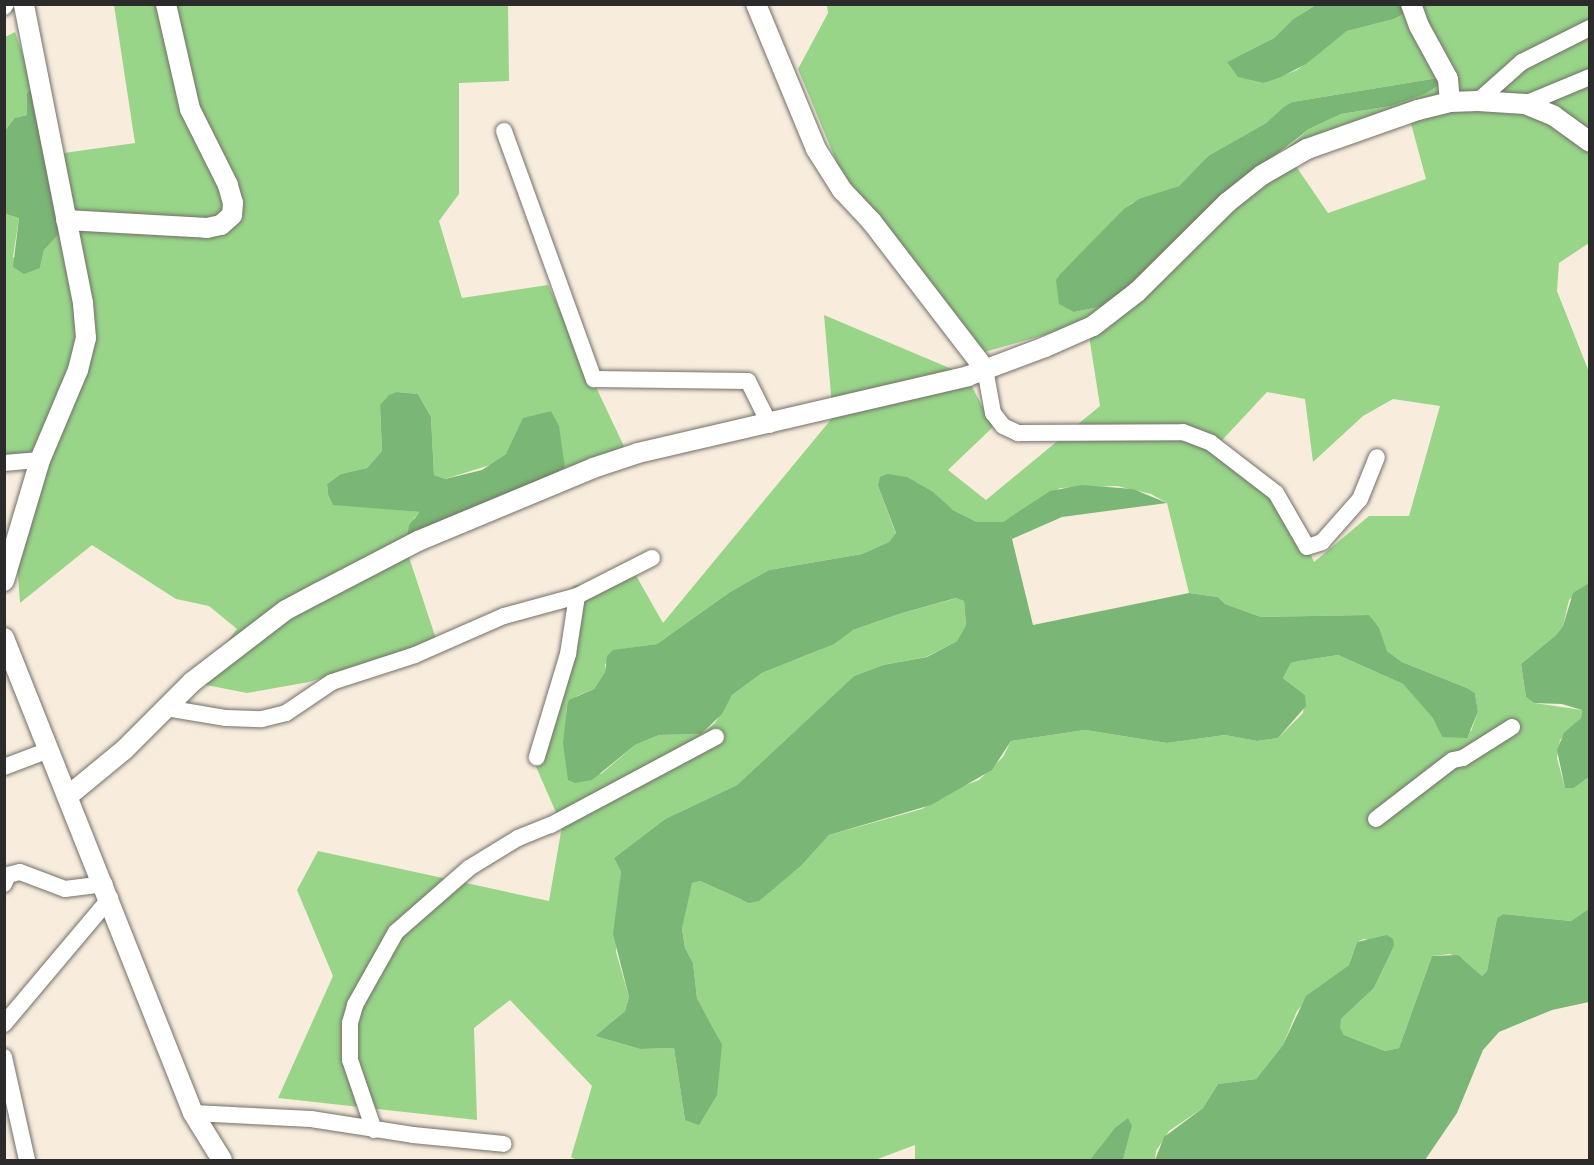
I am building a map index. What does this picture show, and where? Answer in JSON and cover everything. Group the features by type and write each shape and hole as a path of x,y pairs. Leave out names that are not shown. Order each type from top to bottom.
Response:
{"street":[{"path":"4,581 40,460 78,370 86,338 66,220 24,4"},
{"path":"66,220 207,228 221,225 232,215 233,203 228,185 190,109 166,4"},
{"path":"756,4 816,149 842,190 872,222 985,369 993,413 1003,426 1018,432 1171,431 1204,440 1276,494 1307,547 1322,542 1360,499 1377,457"},
{"path":"1411,4 1419,26 1448,79 1450,102"},
{"path":"1478,101 1522,62 1590,28"},
{"path":"1525,104 1590,76"},
{"path":"68,796 192,682 286,610 418,541 615,461 770,425 985,369 1093,326 1137,292 1228,202 1262,175 1307,149 1365,126 1450,102 1478,101 1525,104 1554,116 1590,142"},
{"path":"504,131 594,379 748,381 770,425"},
{"path":"4,463 40,460"},
{"path":"166,708 226,718 262,719 286,713 332,682 415,655 504,616 577,596 652,558"},
{"path":"537,757 568,654 577,596"},
{"path":"5,639 108,891 193,1113 222,1161"},
{"path":"1376,819 1453,760 1463,758 1512,727"},
{"path":"374,1130 350,1060 350,1023 355,1005 396,932 461,874 518,838 551,825 716,737"},
{"path":"4,767 49,750"},
{"path":"4,884 8,875 20,872 64,889 108,891"},
{"path":"4,1024 108,891"},
{"path":"4,1057 27,1161"},
{"path":"193,1113 311,1119 374,1130 504,1144"}],"green space":[{"path":"114,5 508,5 509,81 459,83 459,194 439,221 462,298 548,285 628,455 565,468 551,411 533,416 506,454 490,465 445,479 434,475 431,417 418,394 397,392 380,405 382,451 367,468 341,474 327,484 328,494 343,505 421,512 414,518 406,548 437,642 309,682 247,693 196,683 237,629 209,606 176,599 92,545 20,603 15,535 34,465 5,466 5,214 19,218 13,257 40,268 44,250 59,234 57,154 135,143"},
{"path":"827,5 1316,5 1293,19 1274,38 1227,62 1264,83 1297,70 1347,31 1394,19 1420,5 1589,5 1589,243 1559,263 1557,291 1589,372 1589,583 1569,600 1563,626 1556,635 1521,664 1526,697 1534,703 1582,710 1581,718 1560,740 1557,758 1565,788 1574,788 1589,777 1590,909 1571,921 1503,914 1497,918 1487,971 1482,976 1465,961 1450,954 1432,956 1399,1048 1385,1051 1344,1035 1339,1028 1341,1019 1374,988 1394,946 1364,939 1357,942 1349,965 1314,991 1297,1011 1283,1045 1256,1079 1218,1084 1203,1108 1169,1131 1156,1151 1155,1160 1123,1160 1132,1126 1090,1160 915,1160 915,1145 875,1160 577,1160 571,1157 592,1086 510,1000 474,1028 477,1120 278,1098 333,976 297,890 318,851 549,901 562,826 533,760 556,701 573,586 634,572 663,623 833,417 824,315 966,375 993,427 948,470 986,500 1100,406 1087,323 981,353 842,175 798,69 828,13","holes":["1438,78 1439,85 1425,94 1391,106 1341,114 1309,129 1104,306 1074,312 1061,273 1132,203 1179,186 1208,156 1266,123 1292,102","1406,105 1426,179 1328,213 1291,159 1340,126","1267,392 1305,399 1313,462 1363,416 1393,399 1440,406 1409,516 1369,516 1314,562 1291,509 1212,451","917,483 953,510 977,522 1003,522 1060,488 1117,486 1151,494 1167,503 1189,593 1218,597 1225,604 1261,617 1369,615 1387,651 1402,662 1475,693 1478,712 1471,731 1442,737 1434,718 1403,684 1338,655 1299,661 1291,663 1283,678 1305,695 1303,713 1278,738 1257,741 1225,735 1167,743 1085,730 1011,741 1003,757 979,780 952,790 922,809 829,835 802,865 772,889 742,900 700,881 691,883 682,929 685,948 693,963 697,998 717,1036 685,1120 674,1048 640,1049 595,1036 625,1011 629,997 616,952 621,872 614,858 665,819 737,785 854,676 883,665 926,657 957,641 966,625 964,601 957,598 853,630 819,650 762,673 732,695 715,723 701,734 659,735 635,745 601,774 565,733 567,707 577,696 594,689 605,672 605,664 623,649 657,644 730,592 769,570 862,554 889,542 896,534 878,486"]},
{"path":"1316,5 1420,5 1394,19 1347,31 1306,64 1281,77 1264,83 1238,77 1227,62 1274,38 1293,19"},
{"path":"15,32 34,86 27,98 27,115 19,117 5,131 5,37"},
{"path":"1438,78 1439,85 1425,94 1391,106 1341,114 1309,129 1273,157 1257,181 1104,306 1074,312 1059,304 1056,280 1124,209 1139,199 1179,186 1208,156 1266,123 1292,102"},
{"path":"34,86 59,234 44,250 40,268 24,274 13,267 19,218 5,214 5,131 15,118 27,115 27,94"},
{"path":"397,392 418,394 431,417 434,475 445,479 482,470 506,454 523,418 551,411 559,426 565,468 406,548 409,525 420,512 333,505 327,484 341,474 367,468 382,451 380,405 389,395"},
{"path":"887,474 907,477 933,492 953,510 977,522 1003,522 1050,491 1082,485 1133,489 1167,503 1062,517 1012,539 1033,625 1189,593 1218,597 1225,604 1261,617 1369,615 1379,628 1387,651 1402,662 1475,693 1478,712 1467,738 1442,737 1433,718 1403,684 1338,655 1299,661 1291,663 1283,678 1305,695 1306,706 1278,738 1257,741 1225,735 1167,743 1085,730 1011,741 992,770 931,805 829,835 802,865 759,901 749,903 700,881 692,883 682,929 685,948 693,963 697,998 722,1045 717,1095 699,1125 685,1120 674,1048 640,1049 595,1036 625,1011 629,997 613,934 621,872 614,858 665,819 737,785 854,676 883,665 927,657 957,641 966,625 964,601 956,598 853,630 834,644 762,673 732,695 722,714 701,734 659,735 635,745 592,780 575,783 568,780 563,743 569,700 594,689 605,672 607,656 613,650 657,644 730,592 769,570 862,554 889,542 896,533 878,486 880,477"},
{"path":"1589,583 1589,777 1574,788 1565,788 1557,750 1564,733 1581,718 1582,710 1562,704 1534,703 1526,697 1521,664 1556,635 1563,626 1573,593"},
{"path":"1589,909 1589,1002 1552,1010 1499,1032 1483,1050 1457,1113 1425,1160 1155,1160 1164,1137 1203,1108 1218,1084 1256,1079 1283,1045 1306,996 1349,965 1357,942 1387,935 1393,939 1394,946 1374,988 1341,1019 1340,1028 1344,1035 1385,1051 1399,1048 1432,956 1458,955 1482,976 1487,971 1497,918 1503,914 1571,921"},
{"path":"1128,1118 1132,1126 1123,1160 1090,1160 1115,1128"}]}
